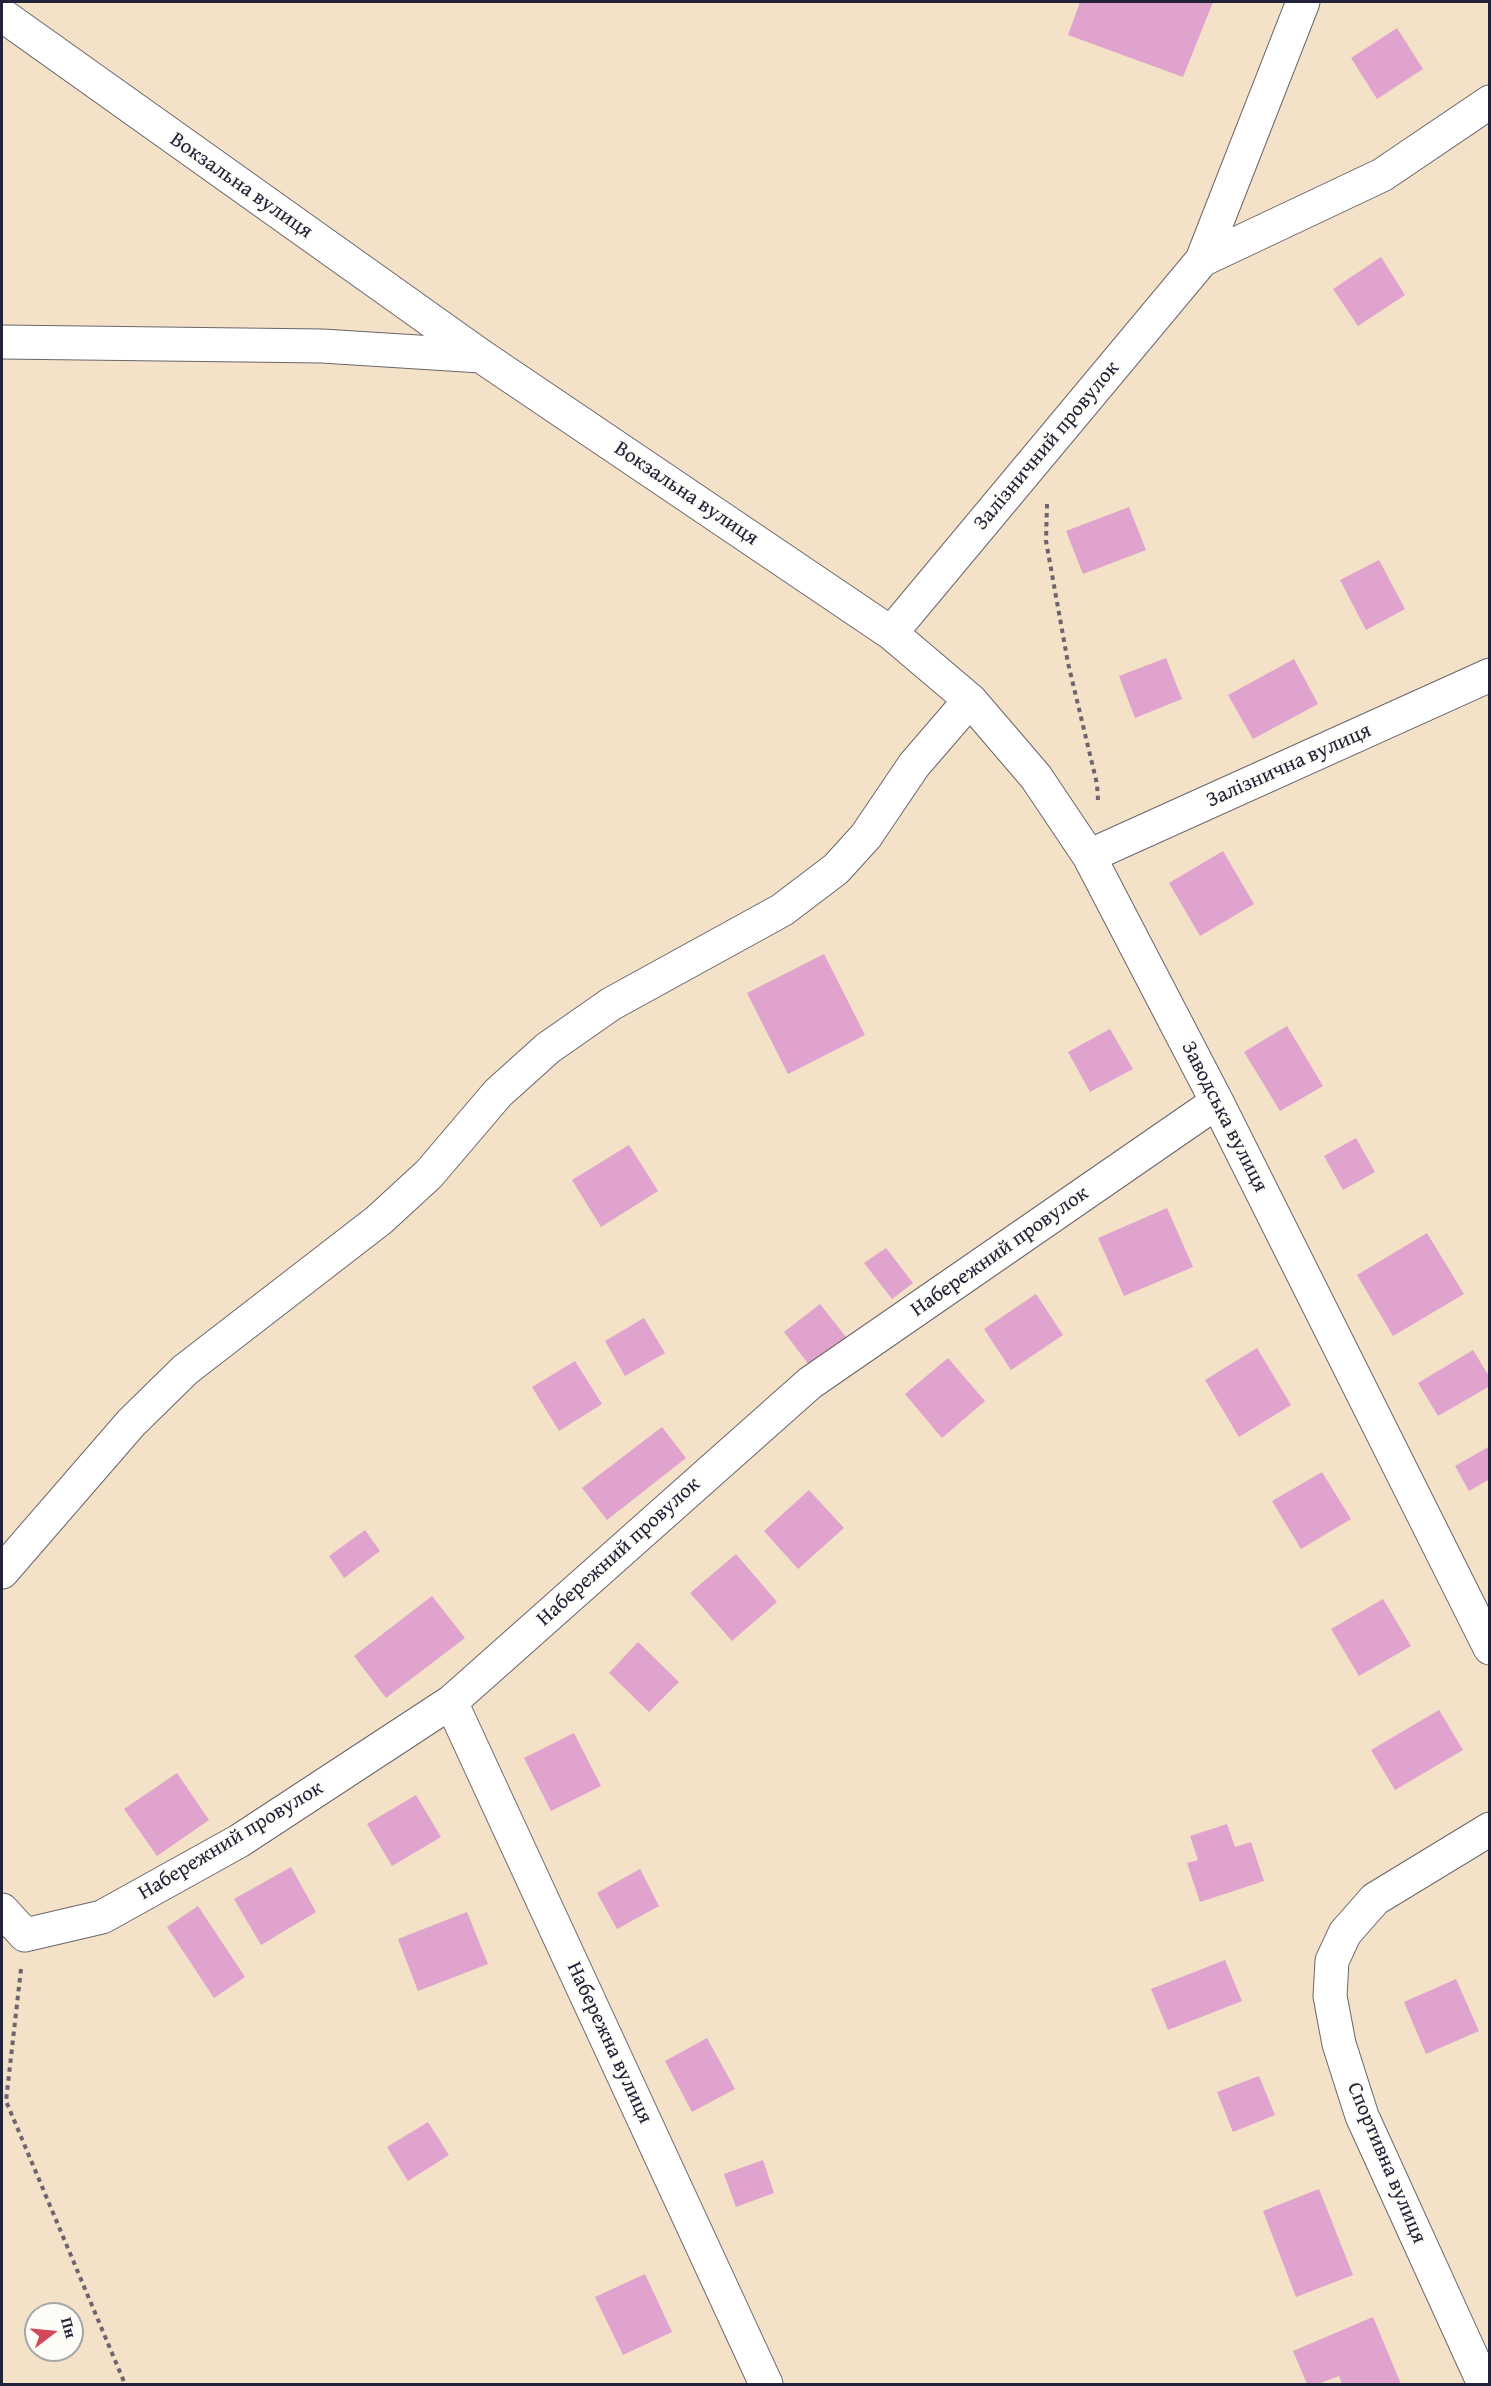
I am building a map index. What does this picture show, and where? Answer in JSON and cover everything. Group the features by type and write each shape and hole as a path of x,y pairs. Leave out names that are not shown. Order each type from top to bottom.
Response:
{"street":[{"name":"Залізничний провулок","path":"891,633 1202,260 1303,2"},
{"name":"Вокзальна вулиця","path":"2,15 481,356 891,633"},
{"name":"Залізничний провулок","path":"1202,260 1382,175 1490,102"},
{"path":"2,342 321,346 481,356"},
{"name":"Заводська вулиця","path":"891,633 970,700 1036,777 1089,856 1217,1102 1490,1648"},
{"name":"Залізнична вулиця","path":"1089,856 1490,675"},
{"path":"2,1572 131,1423 185,1370 379,1220 429,1174 498,1093 548,1048 611,1004 782,910 836,869 866,836 914,765 970,700"},
{"name":"Набережний провулок","path":"25,1935 102,1917 239,1841 451,1702 810,1383 1217,1102"},
{"name":"Набережна вулиця","path":"451,1702 766,2385"},
{"name":"Спортивна вулиця","path":"1484,2385 1362,2116 1339,2044 1330,1996 1332,1961 1346,1934 1375,1899 1488,1828"},
{"path":"2,1910 25,1935"}],"path":[{"path":"1050,494 1047,505 1046,541 1068,663 1097,784 1099,816 1089,856"},
{"path":"25,1935 6,2101 125,2385"}],"building":[{"path":"1080,2 1213,2 1183,77 1068,35"},
{"path":"1397,28 1423,69 1377,99 1351,58"},
{"path":"1381,257 1405,295 1358,326 1333,289"},
{"path":"1129,507 1146,550 1083,574 1066,531"},
{"path":"1379,560 1405,609 1366,630 1340,580"},
{"path":"1166,658 1182,699 1135,718 1119,676"},
{"path":"1294,659 1318,704 1253,739 1228,695"},
{"path":"1223,851 1254,904 1200,936 1169,883"},
{"path":"824,954 865,1035 788,1074 747,993"},
{"path":"1287,1026 1323,1086 1280,1111 1244,1052"},
{"path":"1110,1029 1133,1069 1090,1092 1068,1052"},
{"path":"1356,1138 1375,1172 1343,1190 1324,1156"},
{"path":"629,1145 658,1191 601,1227 572,1180"},
{"path":"1167,1208 1193,1267 1124,1296 1098,1238"},
{"path":"1427,1233 1464,1294 1393,1336 1357,1275"},
{"path":"886,1248 913,1283 892,1299 864,1263"},
{"path":"1036,1294 1063,1335 1011,1370 984,1329"},
{"path":"820,1304 846,1337 809,1365 784,1332"},
{"path":"644,1318 665,1353 625,1376 605,1341"},
{"path":"1257,1348 1291,1405 1239,1437 1205,1380"},
{"path":"1473,1350 1490,1378 1490,1386 1438,1416 1418,1383"},
{"path":"948,1358 985,1401 942,1438 905,1394"},
{"path":"575,1361 602,1404 559,1431 532,1387"},
{"path":"662,1427 686,1458 607,1520 582,1488"},
{"path":"1490,1446 1490,1479 1469,1491 1455,1466"},
{"path":"1322,1472 1351,1519 1301,1549 1272,1501"},
{"path":"809,1490 844,1528 798,1569 764,1531"},
{"path":"365,1530 380,1551 344,1578 329,1556"},
{"path":"736,1554 777,1602 732,1641 690,1593"},
{"path":"432,1596 465,1638 386,1698 354,1656"},
{"path":"1383,1599 1411,1646 1359,1676 1331,1629"},
{"path":"638,1642 679,1682 649,1712 609,1673"},
{"path":"1439,1710 1463,1750 1395,1790 1371,1750"},
{"path":"574,1733 601,1786 551,1811 524,1758"},
{"path":"177,1773 209,1820 157,1856 124,1809"},
{"path":"416,1795 441,1837 392,1866 367,1824"},
{"path":"1227,1824 1235,1847 1251,1842 1264,1881 1200,1902 1187,1863 1198,1860 1190,1836"},
{"path":"291,1867 316,1912 261,1945 234,1899"},
{"path":"640,1869 659,1906 617,1929 597,1893"},
{"path":"198,1906 245,1977 214,1998 167,1927"},
{"path":"467,1912 488,1964 418,1991 398,1939"},
{"path":"1225,1960 1242,2001 1168,2030 1151,1989"},
{"path":"1456,1979 1479,2031 1426,2054 1404,2002"},
{"path":"707,2038 735,2089 692,2112 665,2061"},
{"path":"1259,2076 1275,2115 1233,2132 1217,2092"},
{"path":"428,2122 449,2155 408,2181 387,2147"},
{"path":"763,2160 774,2193 736,2207 724,2174"},
{"path":"1319,2189 1353,2275 1296,2297 1263,2211"},
{"path":"645,2274 672,2332 623,2355 595,2297"},
{"path":"1373,2317 1401,2384 1342,2384 1339,2376 1318,2384 1307,2384 1293,2351"}]}
